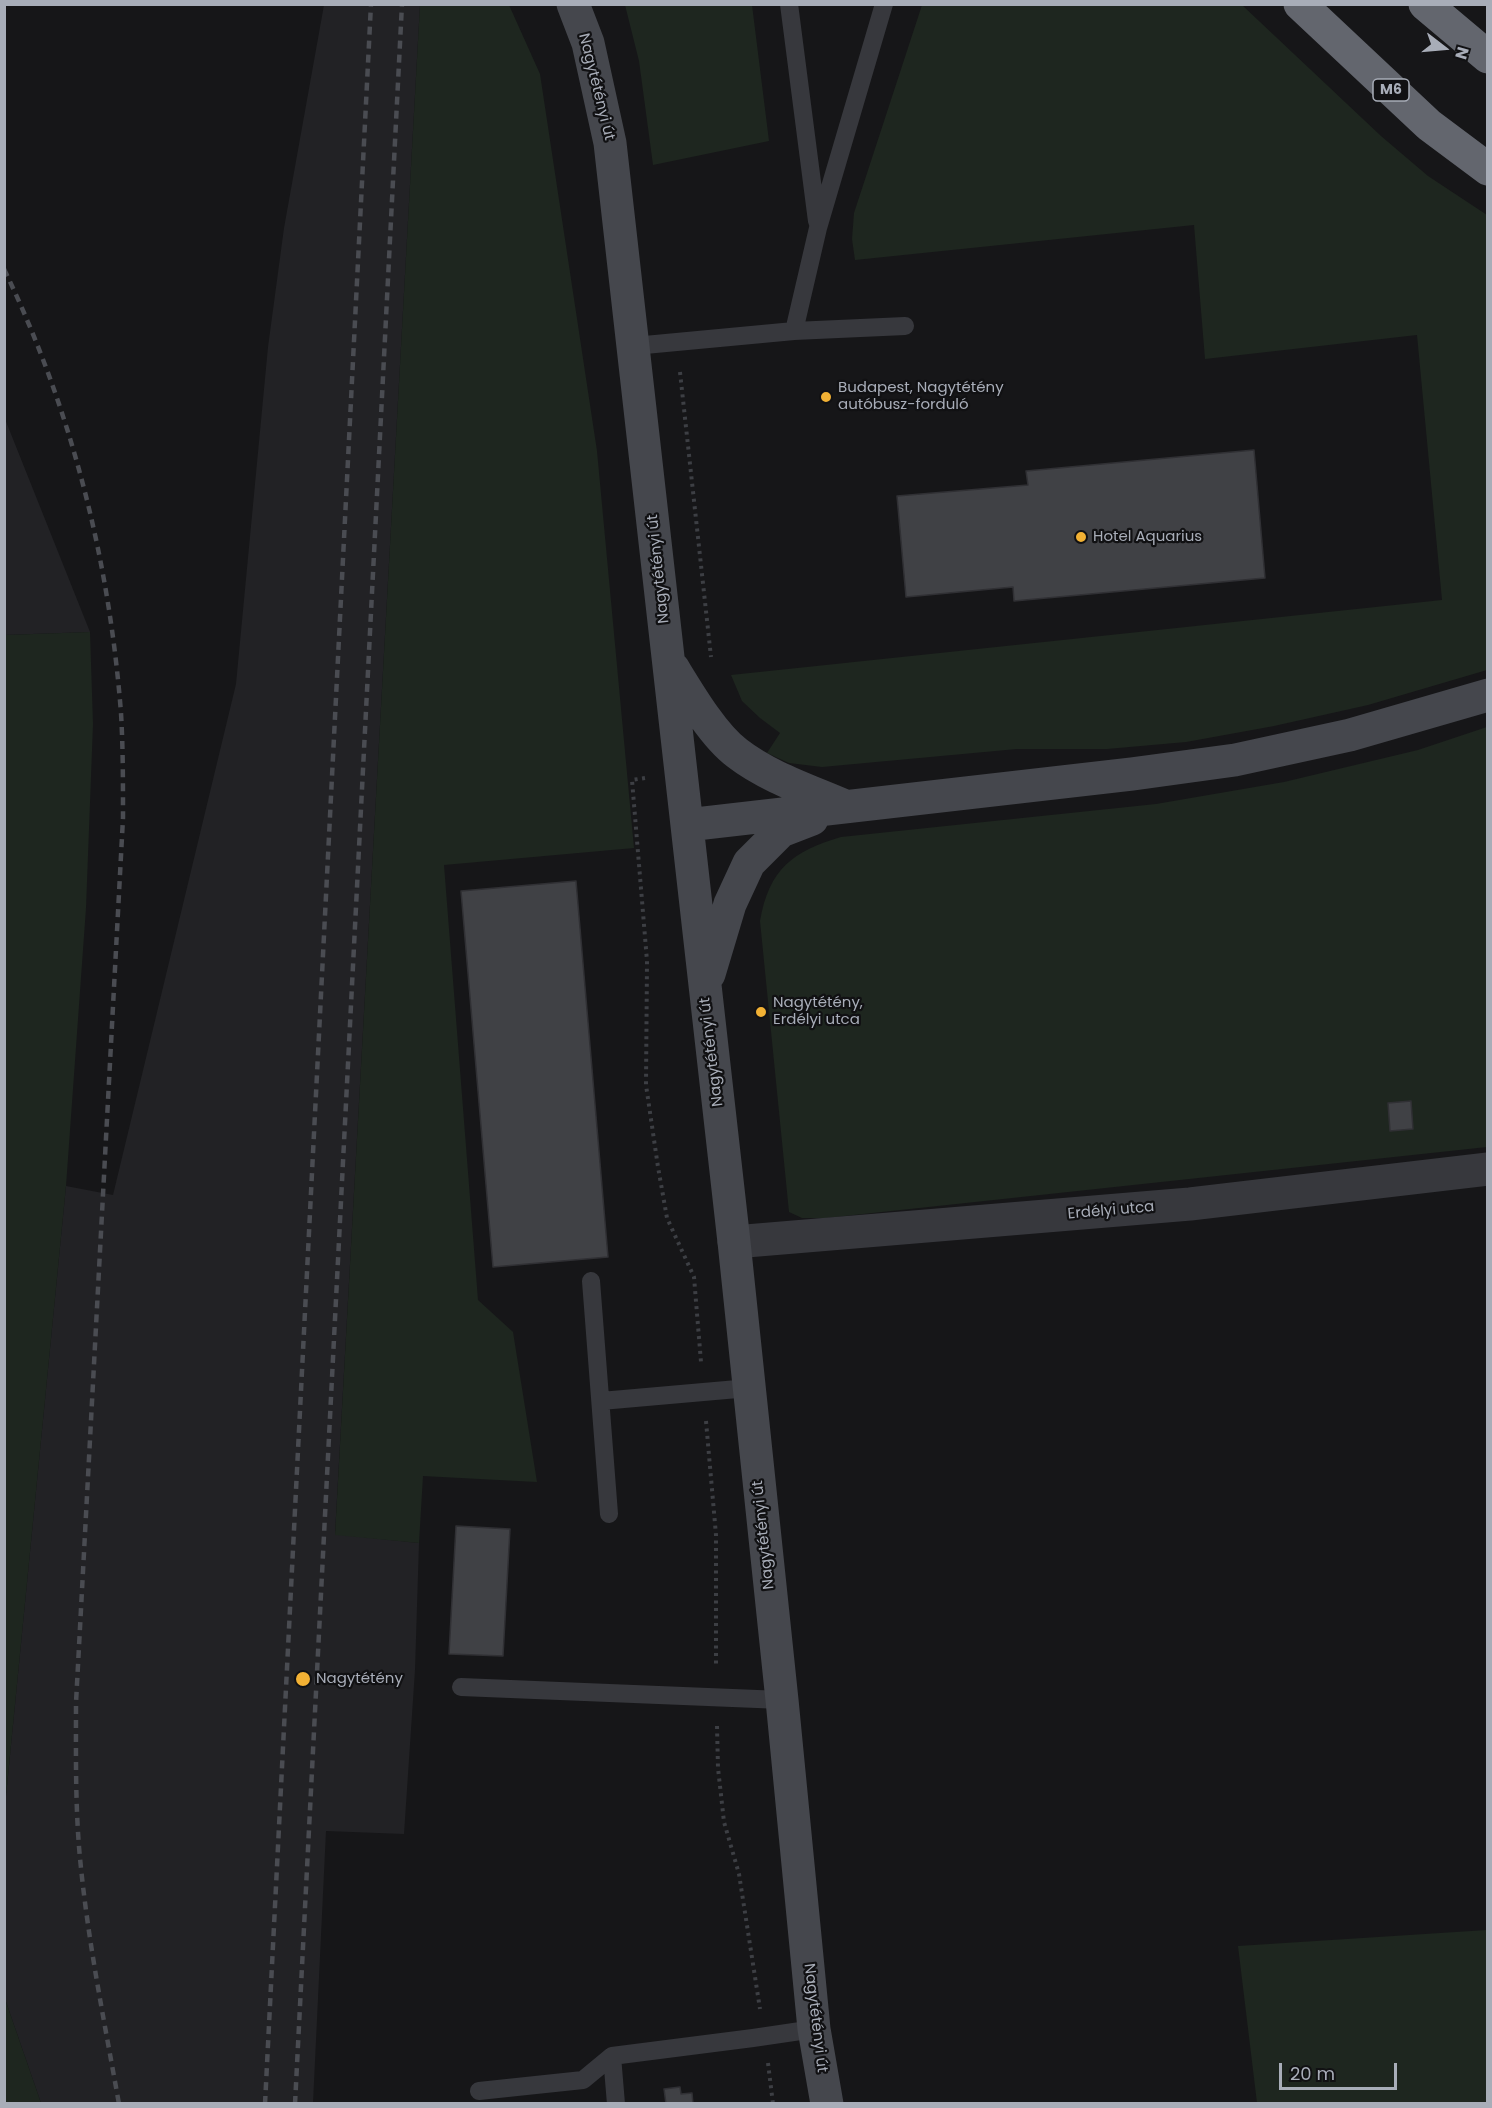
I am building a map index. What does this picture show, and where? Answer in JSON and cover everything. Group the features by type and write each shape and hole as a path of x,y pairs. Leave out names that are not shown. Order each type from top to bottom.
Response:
{"highway":[{"name":"M6","path":"1300,4 1429,125 1488,169"},
{"path":"1425,4 1488,57"}],"main road":[{"name":"Nagytétényi út","path":"573,4 588,44 610,143 734,1242 782,1700 813,2029 827,2103"},
{"path":"669,662 705,718 735,752 763,770 846,807"},
{"path":"687,825 1236,760 1350,735 1488,695"},
{"path":"705,987 730,904 749,863 781,831 846,807"}],"street":[{"name":"Erdélyi utca","path":"734,1242 1190,1204 1488,1169"}],"lane":[{"path":"789,4 818,228"},
{"path":"794,331 818,228 884,4"},
{"path":"634,346 794,331 905,326"},
{"path":"591,1281 609,1514"},
{"path":"601,1401 749,1388"},
{"path":"461,1687 782,1700"},
{"path":"479,2091 582,2080 612,2056 813,2029"},
{"path":"612,2056 616,2103"}],"path":[{"path":"676,342 712,665"},
{"path":"681,774 632,780 647,961 646,1084 667,1218 694,1277 716,1535 718,1768 724,1822 740,1874 773,2103"}],"shaded area":[{"path":"324,5 420,5 335,1534 419,1543 415,1670 404,1834 326,1831 313,2103 41,2103 5,1999 5,1806 66,1186 113,1195 236,684 268,347 284,228"},
{"path":"420,5 509,5 540,74 597,451 634,848 444,865 478,1300 513,1332 537,1482 423,1476 419,1543 335,1535"},
{"path":"625,5 752,5 769,141 653,165 639,61"},
{"path":"922,5 1242,5 1381,136 1428,176 1487,215 1487,670 1368,705 1274,726 1186,742 1107,749 1017,749 822,767 789,763 767,753 780,733 742,701 731,675 1442,600 1417,335 1205,359 1194,225 855,260 852,239 854,213"},
{"path":"5,419 90,632 5,635"},
{"path":"90,632 93,724 86,908 66,1186 5,1806 5,635"},
{"path":"1487,727 1487,1147 826,1218 802,1218 789,1212 760,921 764,903 777,875 797,856 824,842 841,837 1156,804 1284,782 1418,750"},
{"path":"1487,1930 1487,2103 1257,2103 1238,1946"},
{"path":"5,1999 41,2103 5,2103"}],"building":[{"name":"Hotel Aquarius","path":"1254,450 1265,578 1014,601 1013,587 906,597 897,496 1028,485 1026,471"},
{"path":"576,881 608,1257 493,1267 461,891"},
{"path":"1411,1101 1413,1129 1390,1131 1388,1103"},
{"path":"456,1526 510,1529 503,1656 449,1654"},
{"path":"680,2087 681,2094 692,2093 693,2104 666,2104 664,2089"}],"railway":[{"path":"265,2104 371,4"},
{"path":"295,2104 402,4"},
{"path":"4,269 49,375 83,485 107,598 121,713 123,818 76,1703 76,1786 84,1898 119,2104"}],"place":[{"name":"Budapest, Nagytétény autóbusz-forduló","path":"826,397"},
{"name":"Hotel Aquarius","path":"1081,537"},
{"name":"Nagytétény, Erdélyi utca","path":"761,1012"},
{"name":"Nagytétény","path":"303,1679"}]}
